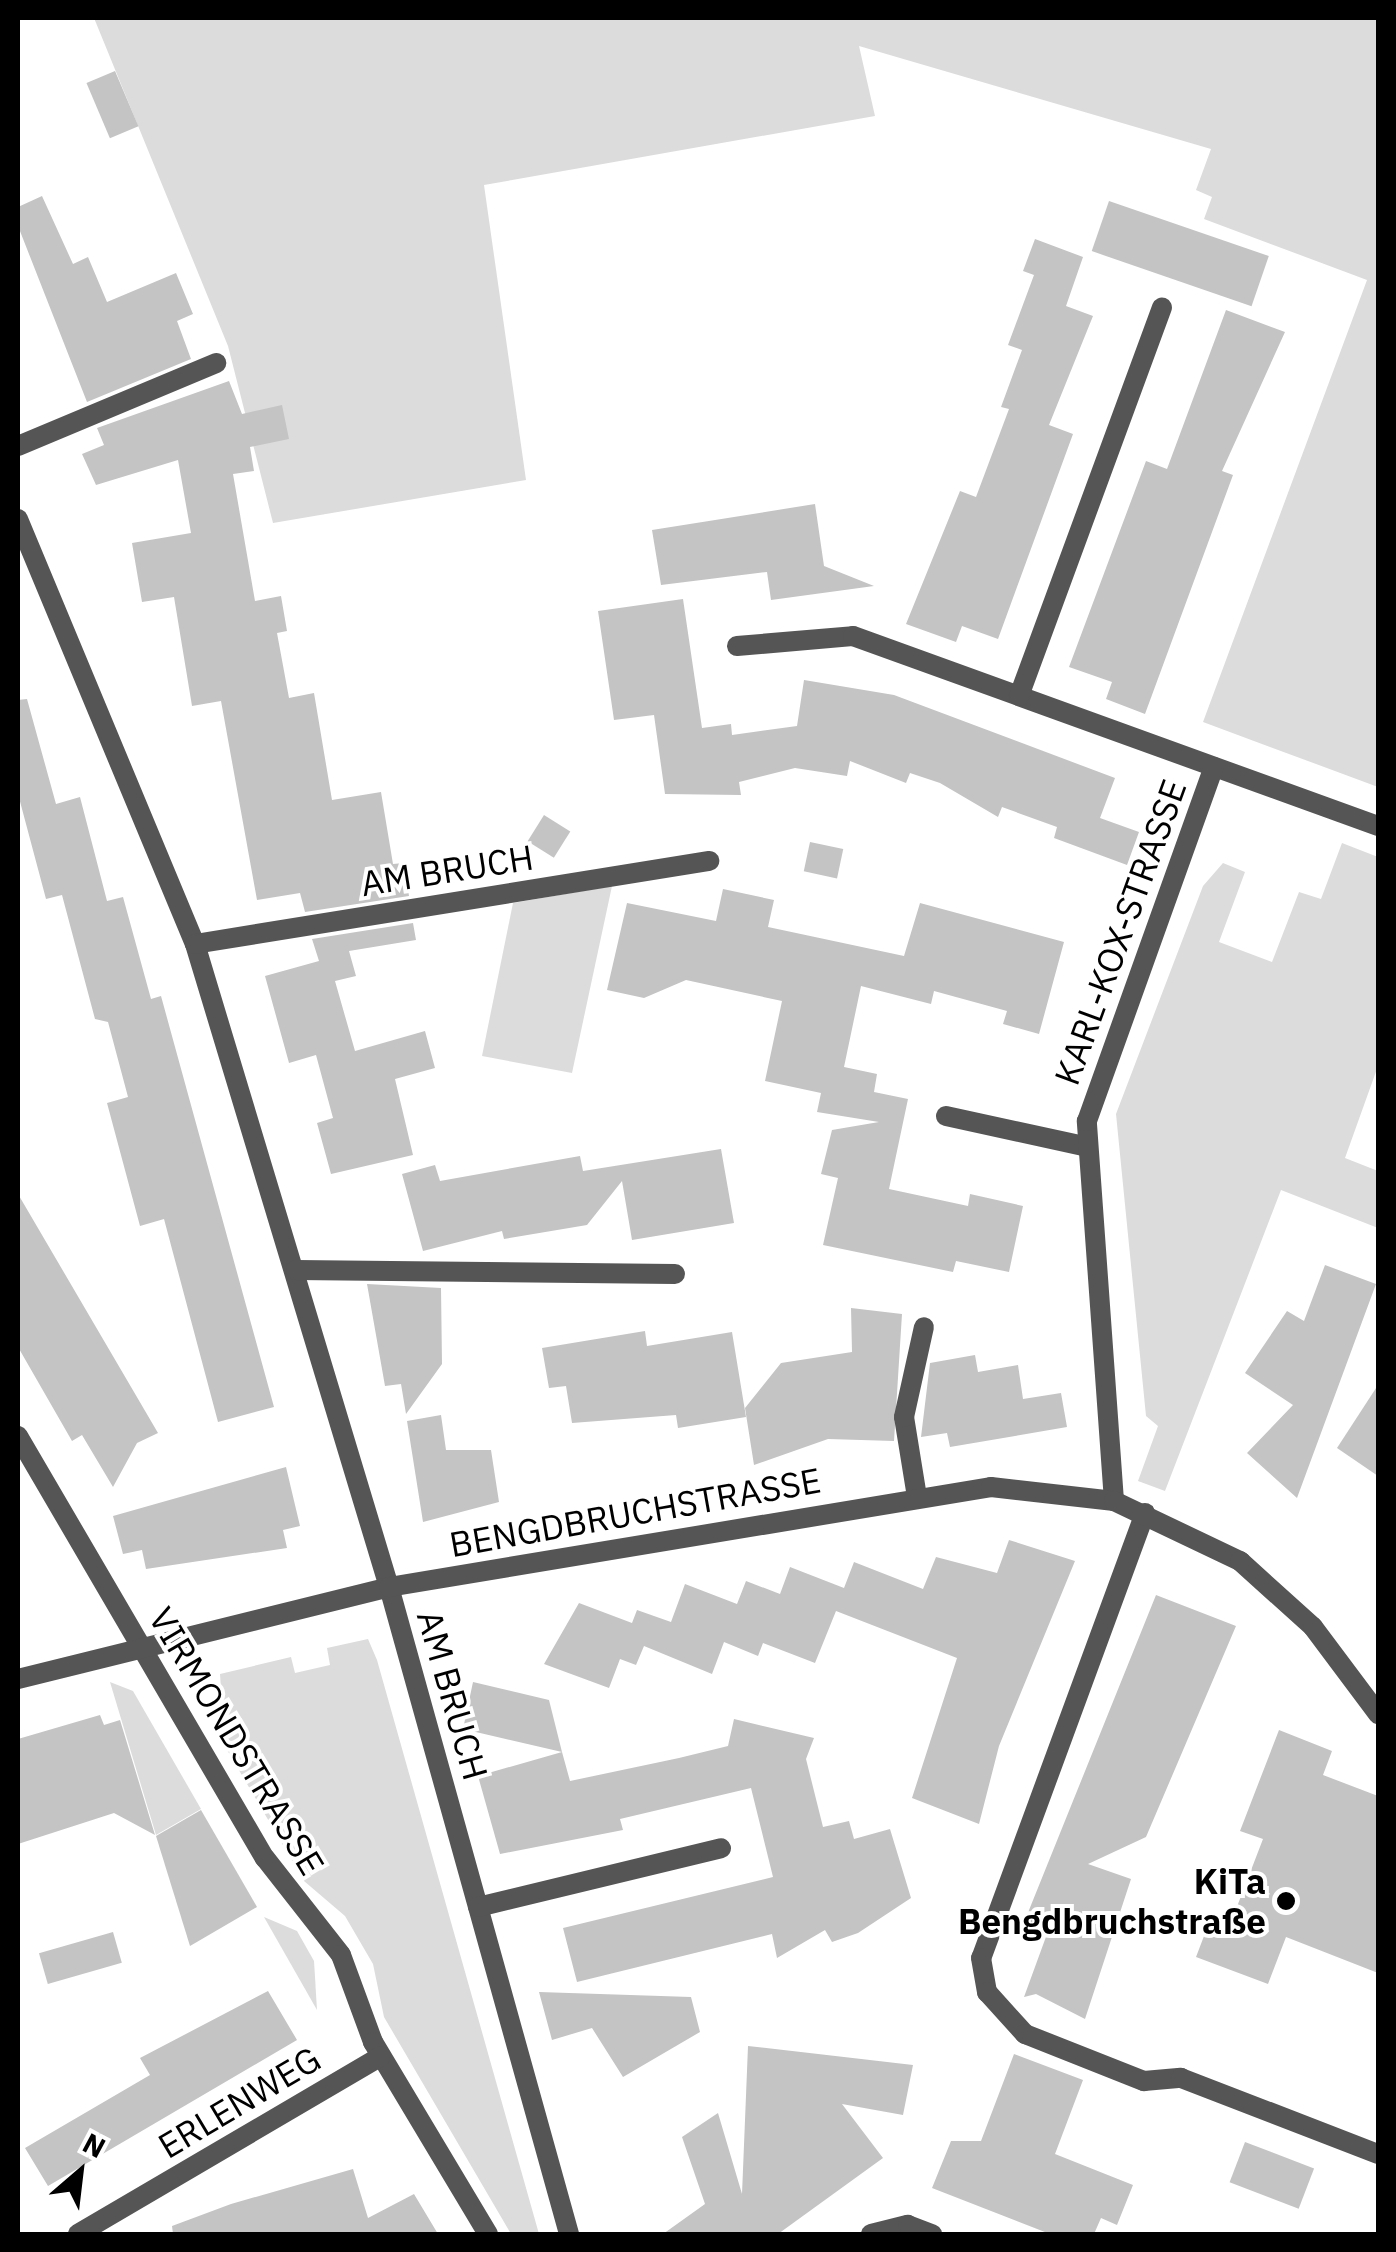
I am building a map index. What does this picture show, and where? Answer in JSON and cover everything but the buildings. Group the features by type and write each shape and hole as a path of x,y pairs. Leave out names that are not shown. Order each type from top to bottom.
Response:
{"street":[{"path":"1019,696 1162,307"},
{"path":"18,446 216,364"},
{"name":"AM BRUCH","path":"18,519 195,944 389,1587 569,2234"},
{"name":"KARL-KOX-STRASSE","path":"737,646 853,636 1214,766 1087,1121 1114,1501"},
{"path":"1214,766 1378,826"},
{"name":"AM BRUCH","path":"195,944 709,861"},
{"path":"946,1116 1088,1147"},
{"path":"296,1270 675,1274"},
{"path":"917,1496 904,1416 924,1327"},
{"name":"VIRMONDSTRASSE","path":"18,1436 264,1858 340,1956 381,2056 488,2234"},
{"name":"BENGDBRUCHSTRASSE","path":"18,1679 139,1644 389,1587 917,1496 991,1488 1114,1501 1145,1512 1240,1562 1312,1627 1378,1714"},
{"path":"1145,1512 980,1958 986,1992 1025,2034 1144,2081 1181,2078 1378,2154"},
{"path":"478,1907 721,1848"},
{"name":"ERLENWEG","path":"78,2234 381,2056"},
{"path":"870,2234 908,2226 932,2234"}],"shaded area":[{"path":"94,18 1378,18 1378,787 1203,722 1367,280 1204,219 1212,197 1196,190 1211,149 859,46 875,116 484,185 526,480 273,523 228,346"},
{"path":"1342,843 1378,857 1378,1066 1345,1158 1378,1171 1378,1228 1281,1190 1165,1491 1138,1481 1158,1426 1146,1416 1116,1114 1203,886 1223,863 1245,872 1219,942 1272,962 1299,892 1321,899"},
{"path":"612,886 572,1073 482,1056 513,903"},
{"path":"368,1639 539,2234 511,2234 384,2017 373,1964 345,1916 304,1881 213,1726 223,1720 220,1674 291,1657 295,1673 330,1665 327,1648"},
{"path":"110,1682 133,1691 201,1809 156,1835"},
{"path":"264,1917 297,1931 314,1961 317,2010"}],"place":[{"name":"KiTa Bengdbruchstraße","path":"1286,1901"}]}
